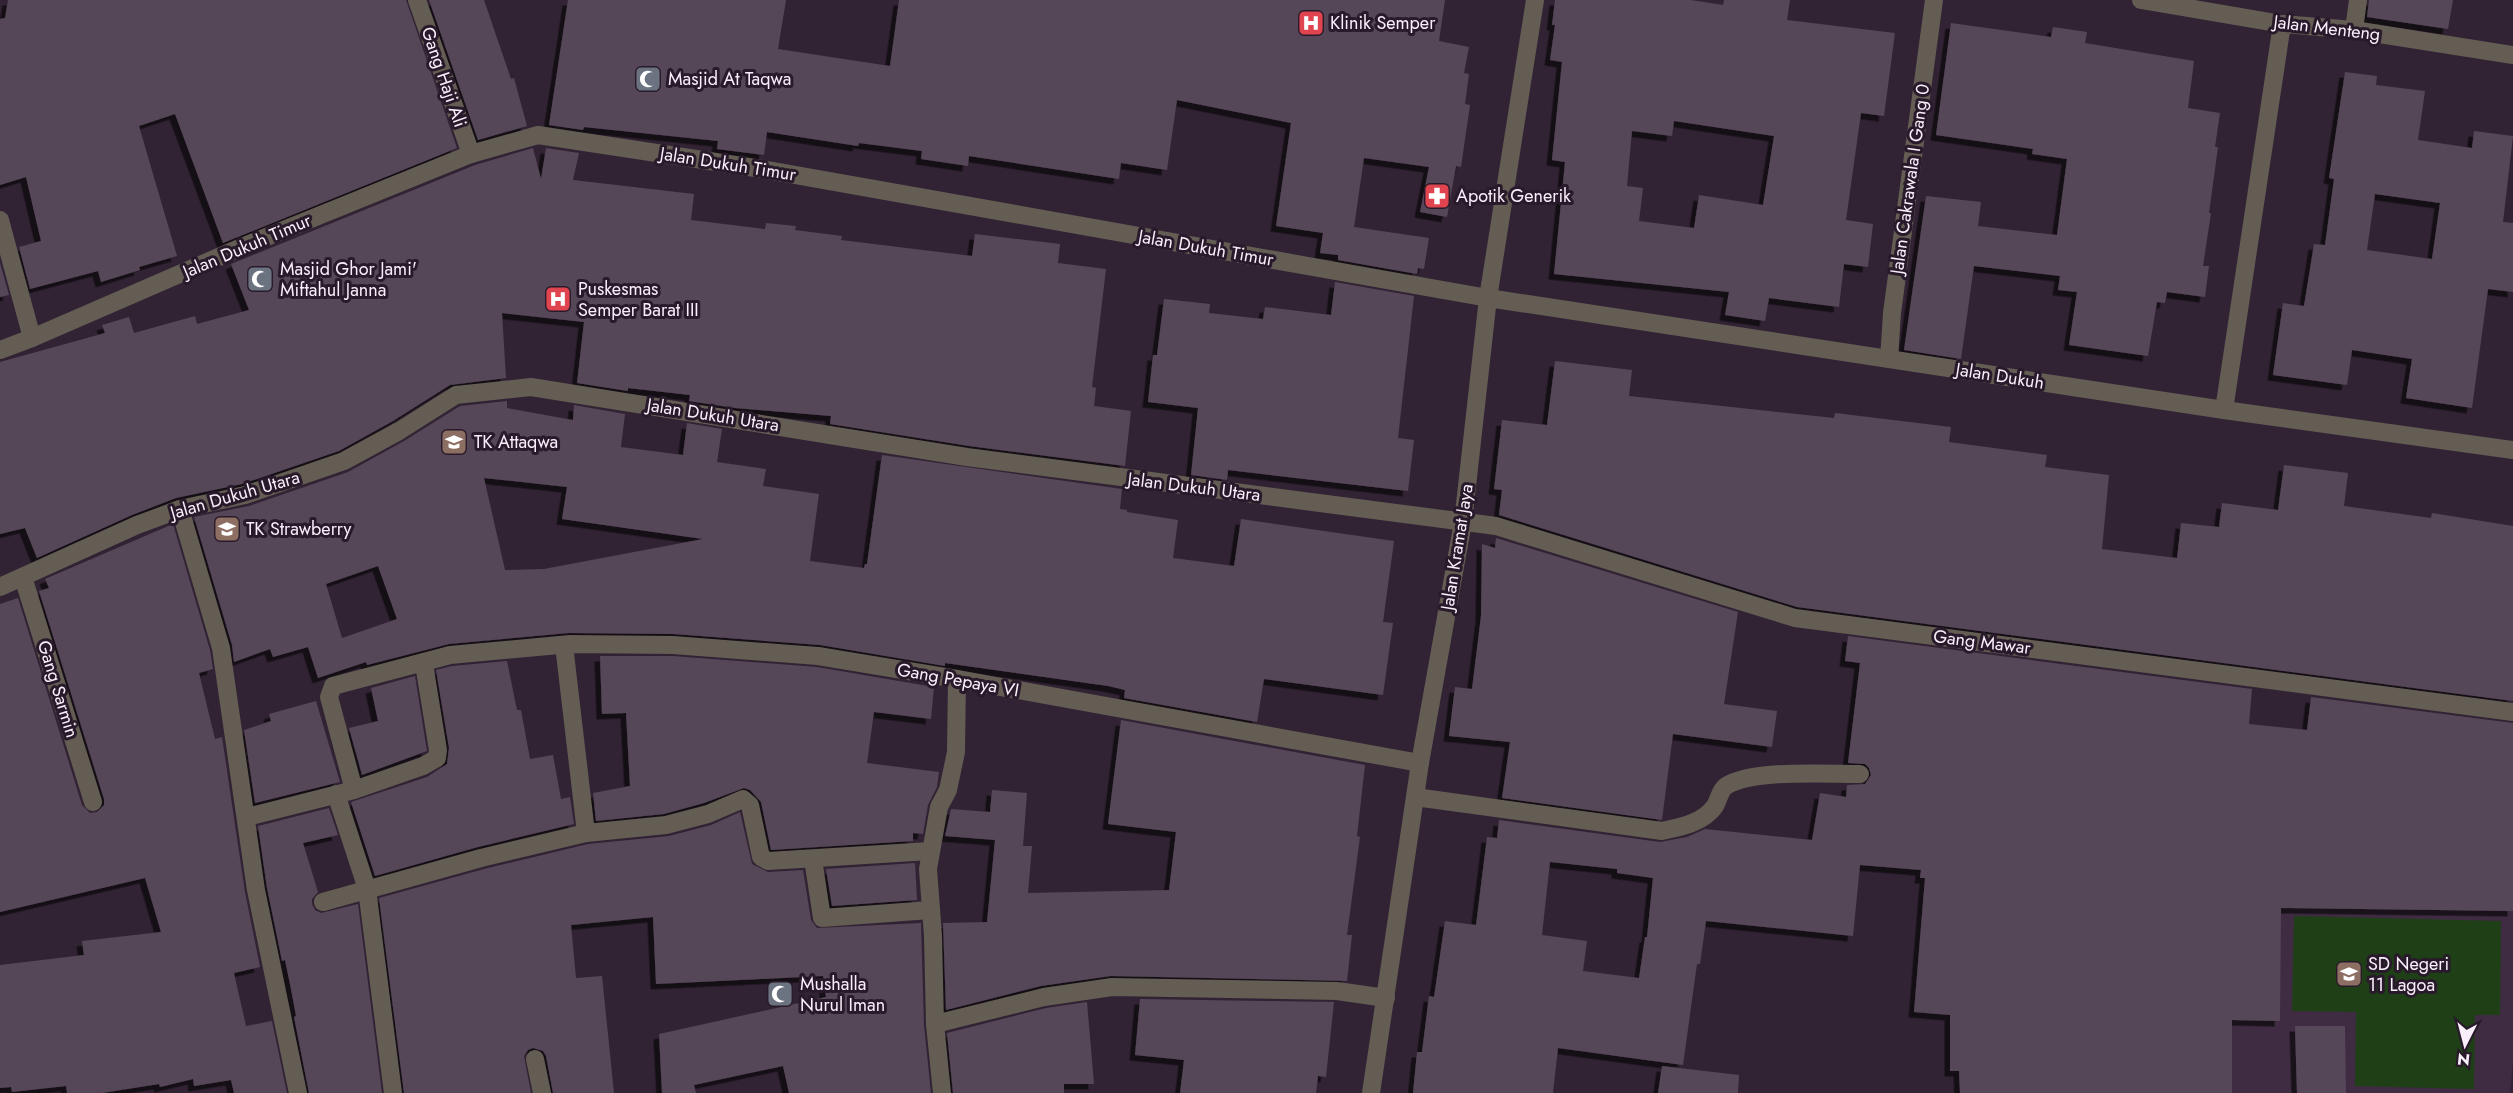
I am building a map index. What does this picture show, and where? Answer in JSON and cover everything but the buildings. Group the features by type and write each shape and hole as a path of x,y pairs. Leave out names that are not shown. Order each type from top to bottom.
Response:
{"street":[{"name":"Gang Haji Ali","path":"417,0 471,154"},
{"name":"Jalan Kramat Jaya","path":"1371,1093 1420,763 1463,522 1488,298 1536,0"},
{"name":"Jalan Cakrawala I Gang 0","path":"1889,359 1892,313 1934,0"},
{"name":"Jalan Menteng","path":"2141,0 2165,2 2282,24 2354,30 2513,55"},
{"path":"2354,30 2358,0"},
{"path":"2224,410 2282,24"},
{"name":"Jalan Dukuh Timur","path":"0,350 244,246 471,154 538,135 762,169 1488,298"},
{"path":"0,220 32,338"},
{"name":"Jalan Dukuh","path":"1488,298 2224,410 2513,450"},
{"name":"Jalan Dukuh Utara","path":"0,587 137,525 180,509 244,495 344,461 399,431 456,395 531,387 967,457 1463,522"},
{"path":"180,509 221,648 256,890 298,1093"},
{"name":"Gang Mawar","path":"1463,522 1496,526 1795,618 2513,712"},
{"name":"Gang Sarmin","path":"23,577 93,802"},
{"path":"564,645 586,833"},
{"name":"Gang Pepaya VI","path":"345,792 329,697 333,686 424,664 450,655 564,645 673,645 818,656 1420,763"},
{"path":"247,817 345,792 423,766 437,758 438,750 424,664"},
{"path":"942,1093 935,1024 933,936 928,869 939,807 948,790 956,753 957,679"},
{"path":"1415,797 1662,831 1687,826 1704,817 1714,806 1723,787 1740,779 1860,774"},
{"path":"345,792 367,889 393,1093"},
{"path":"323,902 481,858 586,833 666,825 708,814 743,799 750,805 759,852 763,859 775,862 930,851"},
{"path":"813,859 822,918 835,919 930,910"},
{"path":"935,1024 1044,997 1112,987 1337,991 1386,998"},
{"path":"535,1059 542,1093"}],"shaded area":[{"name":"SD Negeri 11 Lagoa","path":"2513,841 2513,1062 2510,1093 2179,1093 2168,877"}],"green space":[{"path":"2294,916 2501,921 2500,1015 2475,1015 2474,1089 2355,1086 2356,1012 2292,1011"}],"place":[{"name":"Klinik Semper","path":"1311,23"},
{"name":"Masjid At Taqwa","path":"648,79"},
{"name":"Apotik Generik","path":"1437,196"},
{"name":"Masjid Ghor Jami' Miftahul Janna","path":"260,279"},
{"name":"Puskesmas Semper Barat III","path":"558,299"},
{"name":"TK Attaqwa","path":"454,442"},
{"name":"TK Strawberry","path":"227,529"},
{"name":"SD Negeri 11 Lagoa","path":"2349,974"},
{"name":"Mushalla Nurul Iman","path":"780,994"}]}
